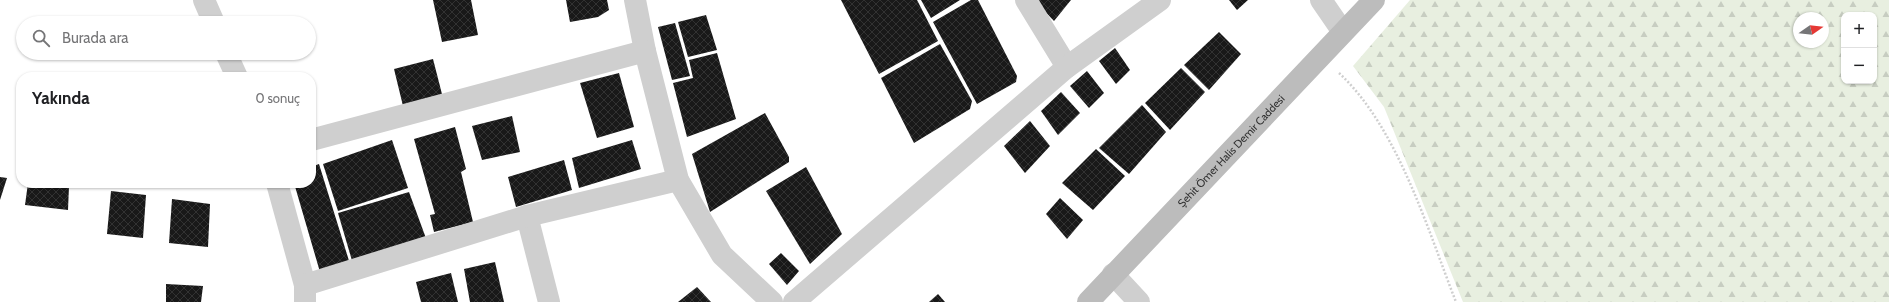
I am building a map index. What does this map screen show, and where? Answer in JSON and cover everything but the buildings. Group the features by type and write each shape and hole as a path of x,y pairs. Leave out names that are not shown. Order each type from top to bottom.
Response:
{"street":[{"path":"204,0 211,16"},
{"path":"635,0 646,52 678,180 722,255 772,302"},
{"path":"1026,0 1067,67"},
{"path":"794,302 1067,67 1160,0"},
{"path":"1321,0 1343,32"},
{"name":"Şehit Ömer Halis Demir Caddesi","path":"1088,302 1374,0"},
{"path":"316,139 646,52"},
{"path":"229,60 234,72"},
{"path":"277,188 305,294 527,216 678,180"},
{"path":"527,216 549,302"},
{"path":"1113,274 1139,302"}],"path":[{"path":"1320,56 1346,80 1364,102 1392,145 1456,302"}],"green space":[{"path":"1410,0 1889,0 1889,302 1463,302 1384,107 1353,66"}]}
